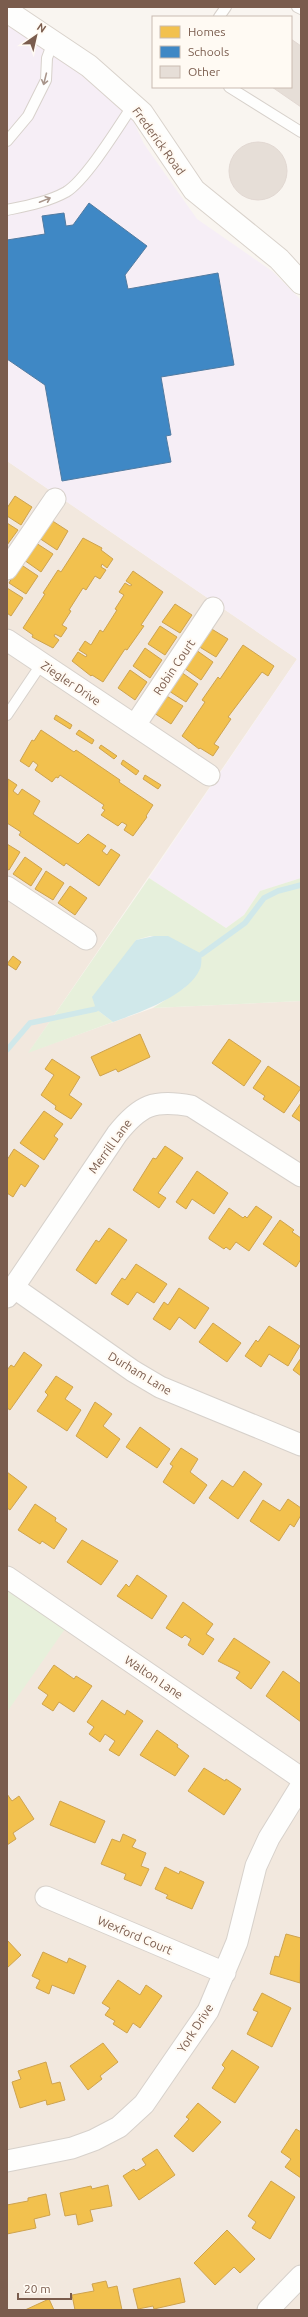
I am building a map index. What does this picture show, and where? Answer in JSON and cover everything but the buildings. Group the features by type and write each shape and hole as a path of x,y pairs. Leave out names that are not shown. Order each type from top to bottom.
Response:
{"street":[{"name":"Frederick Road","path":"7,11 89,66 142,113 194,190 280,259 301,283"},
{"path":"7,569 55,500"},
{"name":"Robin Court","path":"135,725 213,608"},
{"name":"Ziegler Drive","path":"7,640 209,775"},
{"path":"7,887 86,939"},
{"name":"Merrill Lane","path":"10,1292 117,1134 128,1120 141,1109 155,1103 173,1102 191,1106 301,1176"},
{"name":"Durham Lane","path":"10,1292 132,1371 160,1387 301,1445"},
{"name":"Walton Lane","path":"7,1577 301,1778"},
{"name":"York Drive","path":"7,2161 72,2148 94,2140 119,2127 144,2104 208,2011 238,1942 256,1866 269,1838 301,1786"},
{"name":"Wexford Court","path":"46,1897 225,1973"},
{"path":"268,2310 301,2276"}],"lane":[{"path":"220,16 226,7"},
{"path":"297,7 301,9"},
{"path":"7,142 28,116 46,80 47,58 53,42"},
{"path":"231,88 301,132"},
{"path":"7,210 38,203 67,192 90,167 133,105"},
{"path":"7,715 42,663"}],"shaded area":[{"path":"7,24 93,78 132,118 144,144 197,219 272,271 301,300 301,878 260,891 244,915 226,928 149,878 297,659 7,461"},
{"path":"7,461 297,659 29,1052 153,1008 301,1001 301,2310 7,2310"}],"green space":[{"path":"149,878 226,928 244,915 260,891 301,878 301,1001 153,1008 184,988 200,969 168,937 150,936 136,940 96,1009 113,1022 28,1053"},
{"path":"7,1586 67,1626 7,1712"}],"water":[{"path":"154,936 168,936 202,954 200,969 194,979 174,995 135,1014 113,1022 96,1009 92,997 136,940"}],"waterway":[{"path":"202,954 245,923 264,898 278,891 301,885"},
{"path":"7,1050 30,1023 96,1009"}]}
